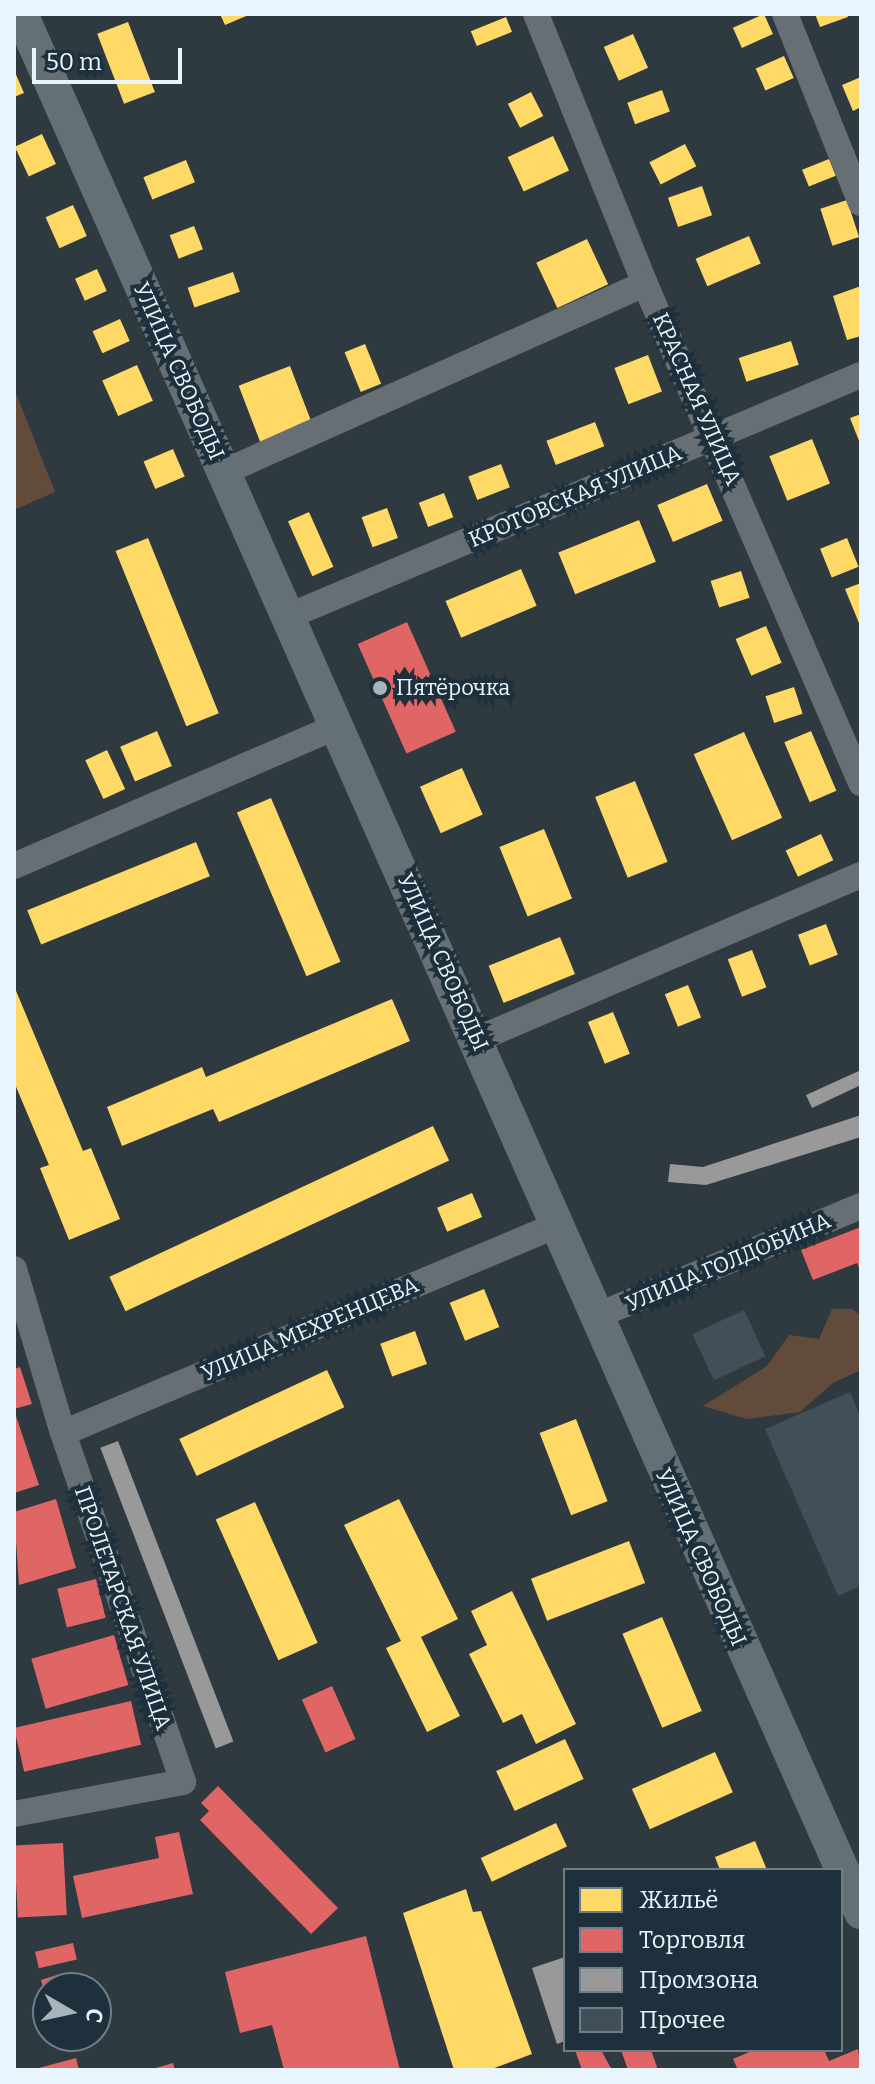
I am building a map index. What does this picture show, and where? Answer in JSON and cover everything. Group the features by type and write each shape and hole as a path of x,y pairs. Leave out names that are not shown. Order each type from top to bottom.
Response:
{"main road":[{"name":"УЛИЦА СВОБОДЫ","path":"22,31 478,1039 594,1317 841,1868"},
{"name":"УЛИЦА СВОБОДЫ","path":"843,1872 861,1912"}],"street":[{"name":"КРАСНАЯ УЛИЦА","path":"536,14 645,284 715,437 861,783"},
{"path":"785,14 861,202"},
{"path":"224,472 645,284"},
{"name":"КРОТОВСКАЯ УЛИЦА","path":"289,616 861,375"},
{"path":"14,866 338,726"},
{"path":"478,1039 861,875"},
{"name":"УЛИЦА ГОЛДОБИНА","path":"594,1317 861,1206"},
{"name":"УЛИЦА МЕХРЕНЦЕВА","path":"63,1433 557,1225"},
{"name":"ПРОЛЕТАРСКАЯ УЛИЦА","path":"14,1269 63,1433 183,1782 14,1814"}],"shaded area":[{"path":"14,388 55,492 14,510"},
{"path":"832,1309 852,1309 861,1315 861,1370 833,1383 800,1412 747,1419 703,1406 767,1366 789,1335 819,1339"}],"building: Жильё":[{"path":"220,14 251,14 225,25"},
{"path":"764,14 773,34 742,48 733,28"},
{"path":"815,14 847,14 848,17 820,27"},
{"path":"506,17 512,32 477,46 471,31"},
{"path":"128,22 155,92 124,104 97,34"},
{"path":"633,34 648,68 619,81 604,47"},
{"path":"784,56 794,78 765,91 756,69"},
{"path":"14,70 24,93 14,97"},
{"path":"861,77 861,107 853,111 842,85"},
{"path":"662,90 670,112 635,124 627,103"},
{"path":"531,92 543,116 520,128 508,104"},
{"path":"42,134 56,164 29,177 15,147"},
{"path":"553,136 569,170 524,192 508,157"},
{"path":"685,144 696,166 661,184 649,162"},
{"path":"829,159 836,176 809,187 802,170"},
{"path":"186,160 195,182 152,199 143,177"},
{"path":"702,186 712,215 678,227 668,198"},
{"path":"847,200 859,237 832,246 820,209"},
{"path":"73,205 87,236 59,248 46,217"},
{"path":"194,226 203,249 179,259 170,235"},
{"path":"749,236 761,264 707,286 696,259"},
{"path":"587,239 608,284 557,308 536,263"},
{"path":"97,269 107,291 85,301 75,279"},
{"path":"233,272 240,292 194,307 188,288"},
{"path":"861,286 861,336 847,340 833,296"},
{"path":"120,319 130,341 102,353 93,331"},
{"path":"791,341 799,365 746,382 739,358"},
{"path":"365,344 381,384 361,392 345,352"},
{"path":"648,355 662,391 628,404 614,368"},
{"path":"137,365 153,401 118,416 102,380"},
{"path":"290,366 312,423 261,443 239,386"},
{"path":"861,414 861,446 850,418"},
{"path":"595,422 604,446 556,465 546,441"},
{"path":"812,439 830,484 787,501 769,456"},
{"path":"173,449 185,477 155,489 144,462"},
{"path":"501,464 510,487 477,500 468,477"},
{"path":"707,484 723,521 673,542 657,505"},
{"path":"444,493 453,517 428,527 419,503"},
{"path":"387,508 398,538 373,547 362,517"},
{"path":"309,512 333,567 312,576 288,521"},
{"path":"639,520 656,562 575,594 558,553"},
{"path":"148,538 219,713 186,726 116,551"},
{"path":"847,538 859,567 832,578 820,549"},
{"path":"521,569 537,606 461,638 446,601"},
{"path":"741,571 750,598 719,608 711,581"},
{"path":"861,583 861,628 845,589"},
{"path":"766,626 782,663 751,676 736,639"},
{"path":"794,687 803,714 774,723 765,696"},
{"path":"157,731 172,766 135,782 120,747"},
{"path":"811,731 836,791 810,802 784,742"},
{"path":"744,732 782,818 732,840 694,754"},
{"path":"107,750 125,789 103,799 85,760"},
{"path":"462,768 483,815 441,833 420,787"},
{"path":"635,781 668,862 628,878 595,797"},
{"path":"271,798 341,962 306,976 237,812"},
{"path":"544,829 572,899 528,917 499,847"},
{"path":"821,834 833,860 798,877 786,850"},
{"path":"196,842 210,876 41,944 27,910"},
{"path":"826,924 838,955 810,966 798,935"},
{"path":"560,937 575,974 504,1003 489,966"},
{"path":"752,950 766,987 742,997 728,959"},
{"path":"688,985 701,1017 678,1027 665,994"},
{"path":"14,986 83,1151 91,1148 120,1219 69,1240 40,1168 49,1165 14,1082"},
{"path":"392,999 410,1041 219,1122 213,1109 122,1146 107,1107 202,1067 206,1077"},
{"path":"613,1012 630,1054 605,1064 588,1022"},
{"path":"433,1126 449,1160 126,1311 109,1277"},
{"path":"472,1193 482,1217 447,1232 437,1208"},
{"path":"484,1289 499,1327 465,1341 450,1303"},
{"path":"415,1331 427,1364 392,1377 380,1344"},
{"path":"327,1370 344,1407 197,1476 179,1439"},
{"path":"576,1419 608,1501 571,1515 540,1433"},
{"path":"399,1499 458,1619 421,1637 460,1716 427,1732 386,1648 401,1641 344,1525"},
{"path":"255,1502 318,1643 278,1660 216,1519"},
{"path":"629,1541 645,1583 547,1621 531,1579"},
{"path":"512,1591 576,1724 536,1744 522,1714 503,1723 469,1654 487,1645 471,1611"},
{"path":"662,1617 702,1711 662,1728 622,1634"},
{"path":"565,1739 584,1779 515,1811 496,1771"},
{"path":"715,1752 733,1792 650,1829 632,1789"},
{"path":"556,1823 567,1847 492,1882 481,1858"},
{"path":"755,1841 766,1868 719,1868 715,1857"},
{"path":"466,1889 473,1912 481,1911 532,2054 489,2070 454,2070 403,1913"}],"building: Торговля":[{"path":"407,622 456,732 406,754 358,644"},
{"path":"861,1227 861,1272 857,1263 813,1280 801,1250"},
{"path":"20,1367 32,1404 14,1409 14,1369"},
{"path":"14,1410 39,1485 14,1493"},
{"path":"56,1499 76,1568 19,1585 14,1512"},
{"path":"96,1579 106,1618 67,1627 57,1589"},
{"path":"114,1635 128,1685 46,1709 31,1659"},
{"path":"332,1686 356,1739 325,1752 302,1699"},
{"path":"131,1701 141,1745 24,1772 14,1728"},
{"path":"218,1786 338,1908 311,1934 200,1820 209,1811 201,1803"},
{"path":"179,1832 193,1894 82,1918 73,1876 159,1858 155,1837"},
{"path":"63,1843 67,1915 18,1917 14,1846"},
{"path":"366,1936 400,2070 284,2070 272,2025 240,2033 225,1972"},
{"path":"73,1943 77,1960 39,1968 35,1952"},
{"path":"858,2049 861,2070 738,2070 733,2059 749,2052 825,2052 829,2061"},
{"path":"576,2052 602,2052 612,2070 582,2070"},
{"path":"622,2052 652,2052 658,2070 628,2070"},
{"path":"76,2058 79,2070 35,2070 35,2069"},
{"path":"173,2063 175,2070 152,2070 152,2069"}],"building: Промзона":[{"path":"861,1070 861,1085 812,1108 806,1095"},
{"path":"861,1115 861,1137 706,1185 668,1182 670,1164 703,1167"},
{"path":"118,1441 233,1742 216,1748 100,1448"},
{"path":"563,1958 563,2042 557,2044 532,1968"}],"building: Прочее":[{"path":"744,1310 766,1356 714,1380 692,1334"},
{"path":"850,1392 861,1418 861,1586 838,1596 765,1429"}],"place":[{"name":"Пятёрочка","path":"380,688"}]}
